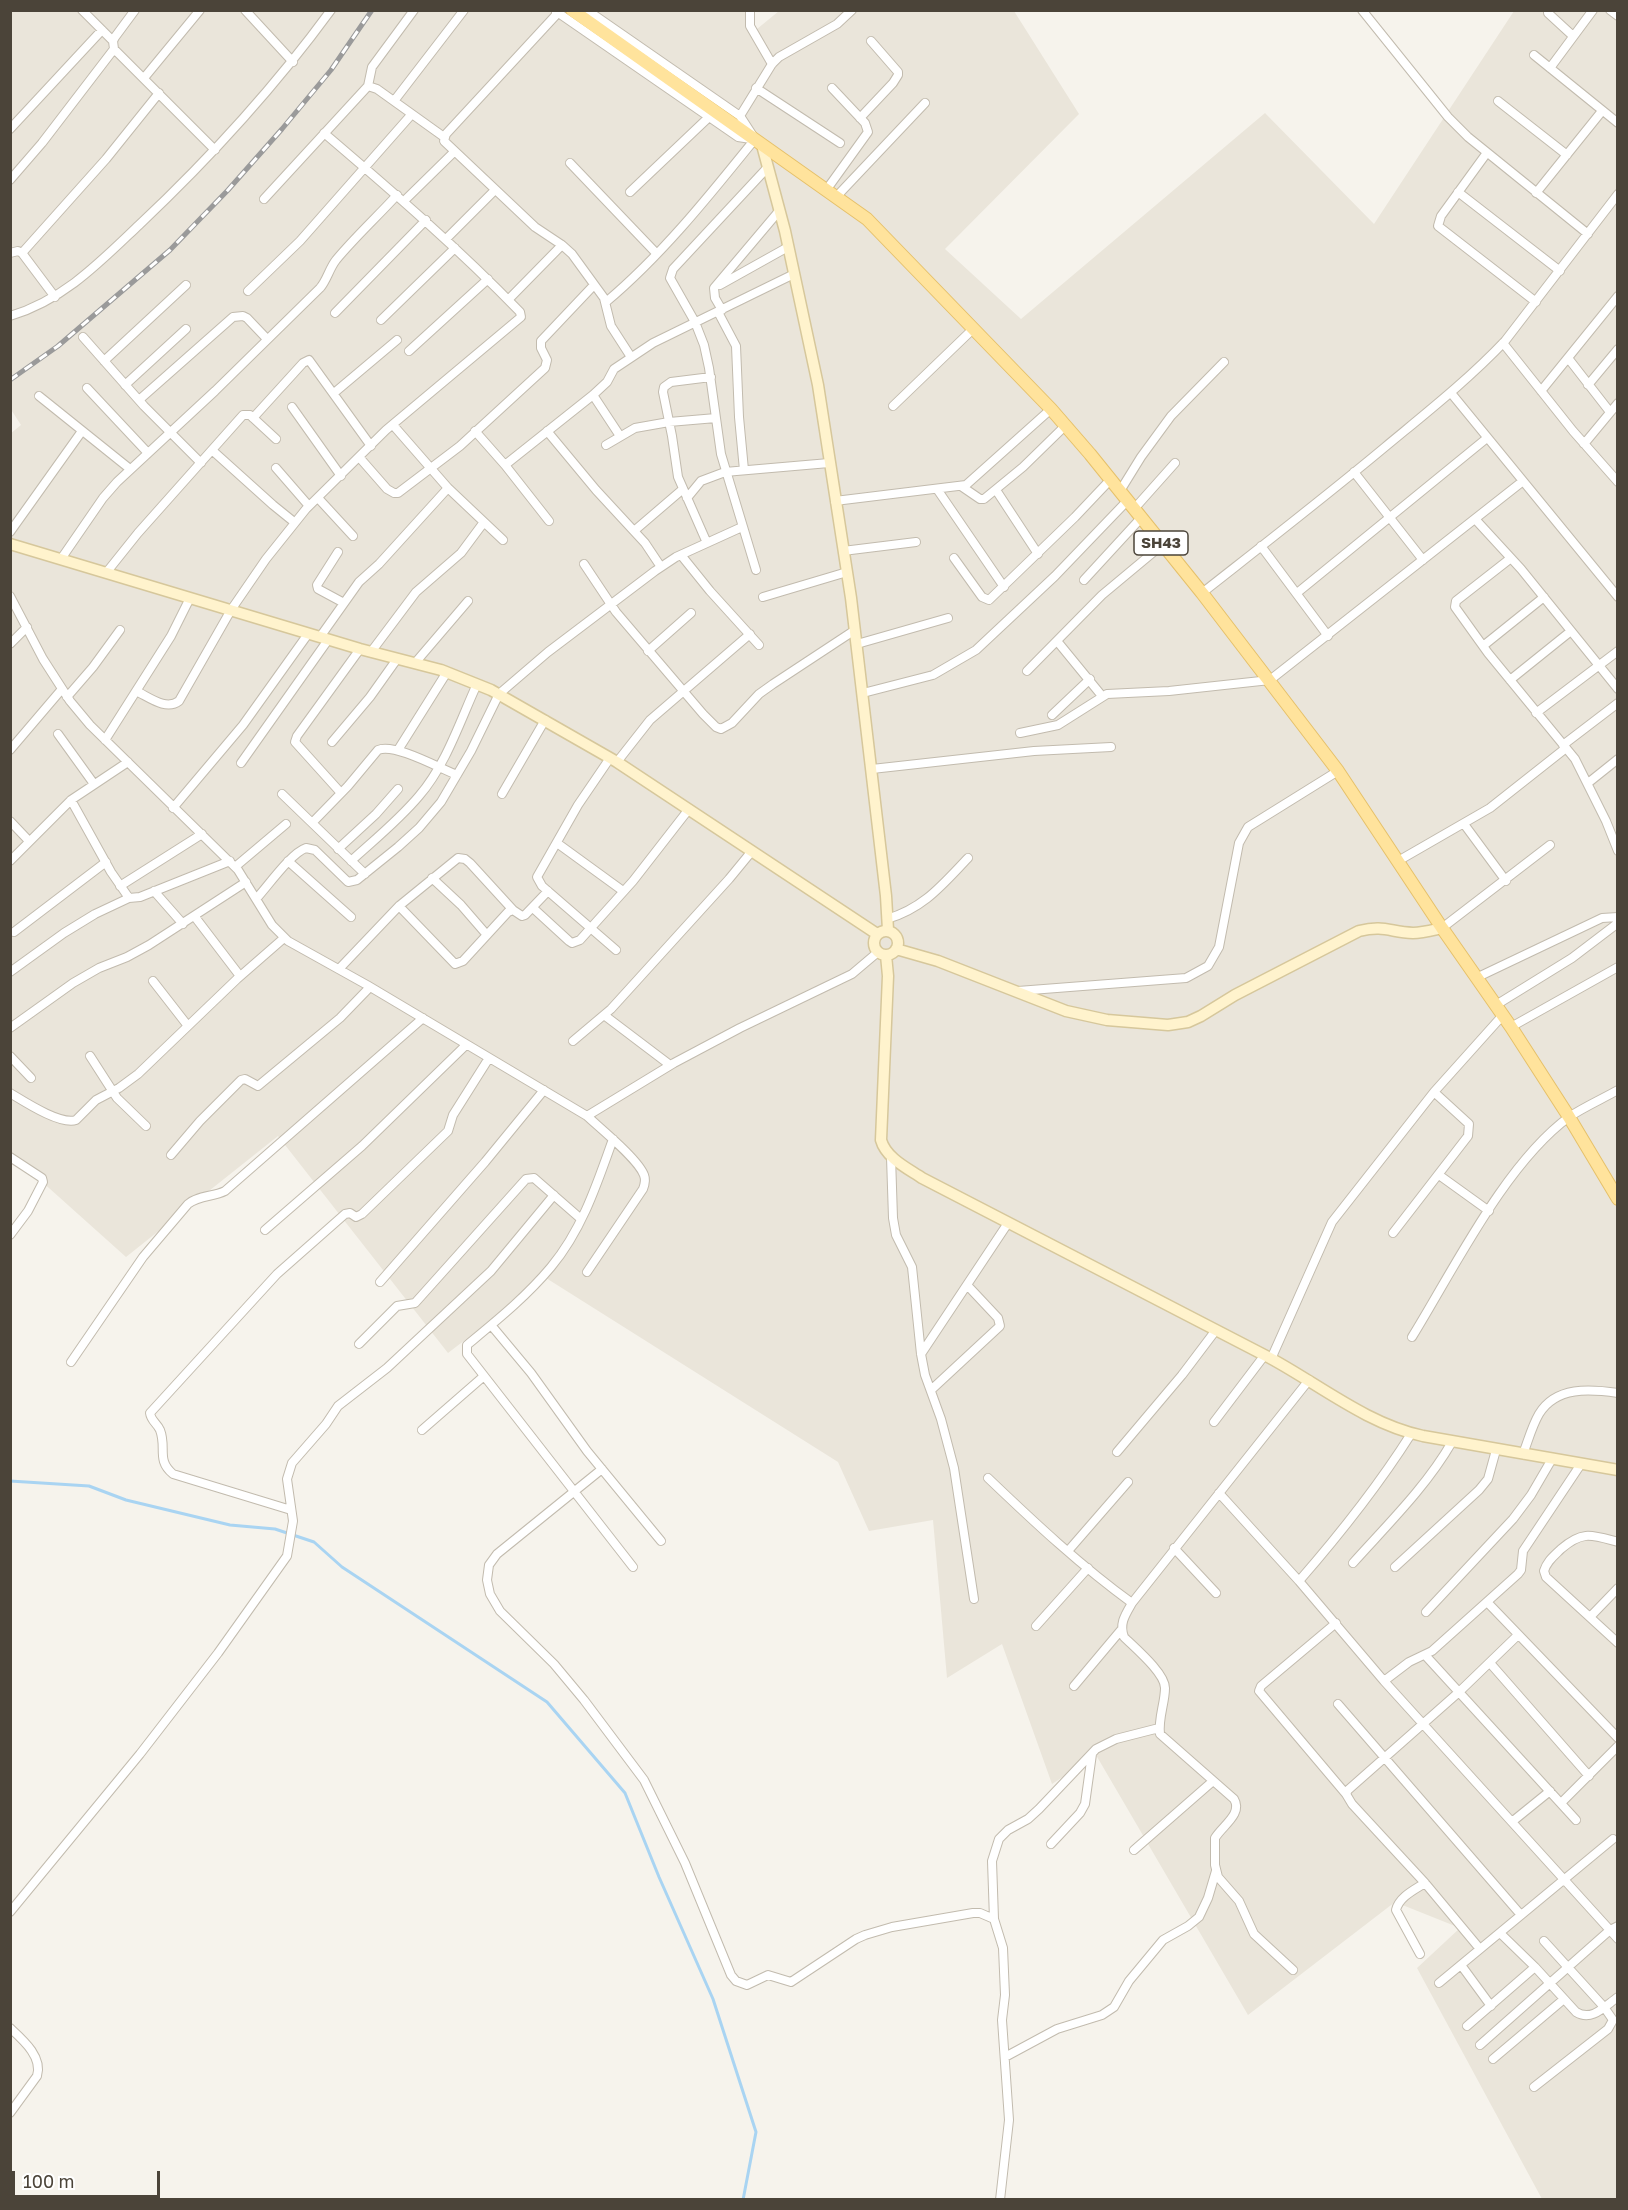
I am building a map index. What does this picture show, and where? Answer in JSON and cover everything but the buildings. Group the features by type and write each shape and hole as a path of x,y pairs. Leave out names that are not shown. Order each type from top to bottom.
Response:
{"main road":[{"name":"SH43","path":"572,10 832,193 877,228 1065,426 1111,479 1202,593 1338,771 1511,1027 1569,1117 1617,1199"}],"street":[{"path":"82,10 144,78 215,150"},
{"path":"10,180 42,143 113,45 135,10"},
{"path":"144,78 200,10"},
{"path":"245,10 292,62"},
{"path":"10,316 29,310 54,297 95,267 176,191 292,62 331,10"},
{"path":"264,198 368,86 372,67 414,10"},
{"path":"394,101 464,10"},
{"path":"587,10 740,116 759,142 768,167 818,385 857,644 887,925 897,937 896,949"},
{"path":"750,10 750,26 772,64"},
{"path":"740,116 772,64 786,51 837,24 852,10"},
{"path":"1362,10 1448,117 1486,154 1588,234"},
{"path":"1548,10 1548,13 1573,36"},
{"path":"1550,68 1593,10"},
{"path":"1610,10 1617,16"},
{"path":"444,137 557,11 738,137 759,142"},
{"path":"10,129 102,30"},
{"path":"860,118 898,75 898,72 871,41"},
{"path":"1534,55 1617,123"},
{"path":"368,86 377,89 444,137 446,144 495,190 535,226 572,254 606,302 611,326 631,357"},
{"path":"756,88 840,143"},
{"path":"832,88 868,128 866,137 832,193"},
{"path":"22,253 106,159 159,93"},
{"path":"1498,101 1567,155"},
{"path":"832,193 925,104"},
{"path":"1536,193 1602,111"},
{"path":"248,291 300,241 411,115"},
{"path":"630,192 709,117"},
{"path":"136,690 165,705 170,706 179,701 231,610 294,522 393,425 518,321 521,316 520,312 446,238 324,133"},
{"path":"606,302 656,254 759,142"},
{"path":"61,559 103,498 130,469 215,391 320,288 338,258 454,152"},
{"path":"1486,154 1438,222 1439,229 1536,302"},
{"path":"570,163 656,254"},
{"path":"756,570 725,472 704,345 695,322 675,290 670,273 768,167"},
{"path":"446,238 495,190"},
{"path":"1458,192 1560,271"},
{"path":"1202,593 1451,393 1503,343 1616,198"},
{"path":"744,470 736,346 713,291 779,211"},
{"path":"335,313 426,220"},
{"path":"508,300 562,245"},
{"path":"714,288 788,247"},
{"path":"381,320 455,248"},
{"path":"10,253 18,251 22,253 54,297"},
{"path":"505,465 593,395 607,382 614,369 631,357 695,322 794,274"},
{"path":"409,351 488,279"},
{"path":"104,361 186,285"},
{"path":"359,457 387,489 394,493 430,468 460,446 545,368 547,360 540,344 541,341 594,285"},
{"path":"1541,391 1617,296"},
{"path":"139,400 233,317 247,318 267,339"},
{"path":"125,385 186,329"},
{"path":"892,406 973,329"},
{"path":"83,337 125,385 201,464"},
{"path":"334,393 397,340"},
{"path":"1503,343 1584,444 1616,478"},
{"path":"1588,385 1617,349"},
{"path":"1568,358 1610,412"},
{"path":"253,418 306,360 312,362 371,446"},
{"path":"1084,580 1131,505 1162,427 1224,362"},
{"path":"707,543 676,470 663,387 671,382 711,377"},
{"path":"87,388 147,452"},
{"path":"1451,393 1617,597"},
{"path":"593,395 620,436"},
{"path":"39,396 130,469"},
{"path":"1584,444 1617,403"},
{"path":"292,407 340,476"},
{"path":"836,501 962,486 969,483 1050,409"},
{"path":"106,573 138,533 243,415 247,414 253,418 276,439"},
{"path":"606,445 635,428 716,418"},
{"path":"393,425 448,488 503,540"},
{"path":"962,486 980,499 984,499 1023,467 1065,426"},
{"path":"10,532 82,431"},
{"path":"475,431 549,521"},
{"path":"547,431 634,531 661,567"},
{"path":"1297,593 1487,438"},
{"path":"213,451 294,522"},
{"path":"634,531 701,481 725,472 829,463"},
{"path":"863,693 933,675 976,650 1175,464"},
{"path":"276,468 309,506"},
{"path":"1354,472 1423,560"},
{"path":"954,558 985,600 995,596 1111,479"},
{"path":"1020,733 1058,725 1102,696 1124,692 1169,691 1270,680 1523,482"},
{"path":"241,763 324,639 359,582 387,556 448,488"},
{"path":"937,489 1004,586"},
{"path":"996,490 1038,554"},
{"path":"318,498 353,536"},
{"path":"1475,519 1544,597 1617,690"},
{"path":"341,794 295,742 297,736 416,592 460,553 484,522"},
{"path":"256,898 288,861 302,849 315,850 348,882 365,874 419,828 441,802 499,694 610,604 661,567 681,555 742,527"},
{"path":"843,551 916,542"},
{"path":"10,544 324,639 447,672 477,684 499,694 614,760 877,934"},
{"path":"1027,671 1102,595 1162,545"},
{"path":"1261,546 1328,636"},
{"path":"338,552 317,585 318,589 344,603"},
{"path":"681,555 759,645"},
{"path":"1511,558 1455,605 1456,610 1575,759 1588,783 1617,851"},
{"path":"584,564 610,604 648,651 716,727 721,729 726,728 759,694 855,630"},
{"path":"763,597 847,572"},
{"path":"10,596 43,659 65,693 105,740 233,864 272,925 284,938 587,1116 613,1139 641,1170 645,1184 618,1229 587,1272"},
{"path":"1483,646 1544,597"},
{"path":"105,740 171,636 190,598"},
{"path":"415,663 468,601"},
{"path":"648,651 691,613"},
{"path":"857,644 948,618"},
{"path":"10,644 27,627"},
{"path":"10,750 65,693 87,674 120,630"},
{"path":"1510,680 1571,631"},
{"path":"173,808 243,725 308,634"},
{"path":"616,950 538,882 537,877 578,805 614,760 650,720 750,634"},
{"path":"1058,641 1102,696"},
{"path":"1536,713 1617,651"},
{"path":"332,742 397,659"},
{"path":"398,750 447,672"},
{"path":"1052,715 1090,679"},
{"path":"351,861 420,795 438,767 477,684"},
{"path":"1398,861 1490,808 1617,703"},
{"path":"502,794 545,720"},
{"path":"58,734 94,784"},
{"path":"312,823 341,794 378,750 384,747 398,750 457,776"},
{"path":"872,769 1034,750 1111,747"},
{"path":"1588,783 1617,759"},
{"path":"10,861 71,800 128,762"},
{"path":"1011,991 1186,978 1208,966 1220,947 1239,843 1248,827 1338,771"},
{"path":"338,849 376,814 398,789"},
{"path":"282,794 365,874"},
{"path":"71,800 129,898"},
{"path":"533,908 572,943 580,940 623,891 688,808"},
{"path":"10,821 30,841"},
{"path":"10,972 95,914 129,898 140,897 233,864 286,824"},
{"path":"1464,824 1506,880"},
{"path":"120,886 202,834"},
{"path":"557,843 623,891"},
{"path":"587,1116 670,1065 852,974 882,954 896,949 938,961 1066,1011 1107,1020 1178,1024 1201,1016 1235,995 1359,931 1388,928 1416,933 1442,928 1550,845"},
{"path":"573,1041 604,1015 714,897 752,851"},
{"path":"339,969 399,906 458,858 465,859 513,910 522,916 533,908 548,891"},
{"path":"968,858 916,907 877,934 874,945 882,954 888,976 881,1140 883,1147 891,1157 922,1178 1268,1357 1367,1415 1411,1434 1581,1464 1617,1467"},
{"path":"288,861 351,917"},
{"path":"14,932 106,862"},
{"path":"432,878 487,935"},
{"path":"12,1025 73,983 99,968 127,957 195,917 246,882"},
{"path":"154,891 183,924"},
{"path":"399,906 455,964 463,961 508,912 513,910"},
{"path":"195,917 240,976"},
{"path":"1478,977 1602,918 1617,917"},
{"path":"1214,1422 1268,1357 1332,1222 1499,1010 1617,923"},
{"path":"12,1096 31,1106 72,1121 96,1100 138,1074 240,976 284,938"},
{"path":"1511,1027 1617,967"},
{"path":"153,981 188,1026"},
{"path":"171,1155 200,1121 241,1080 244,1079 258,1086 339,1018 370,987"},
{"path":"604,1015 670,1065"},
{"path":"71,1362 143,1257 188,1204 196,1198 217,1195 225,1191 423,1018"},
{"path":"265,1230 362,1146 466,1045"},
{"path":"10,1056 31,1078"},
{"path":"90,1056 112,1092 146,1126"},
{"path":"291,1510 173,1474 163,1462 161,1437 150,1413 277,1274 345,1214 350,1213 356,1217 362,1214 448,1131 453,1115 489,1058"},
{"path":"380,1282 485,1162 544,1090"},
{"path":"1412,1337 1489,1211 1522,1165 1569,1117 1617,1090"},
{"path":"1393,1233 1468,1136 1469,1124 1434,1092"},
{"path":"613,1139 592,1197 552,1266 524,1297 465,1350 633,1567"},
{"path":"10,1157 42,1178 43,1182 28,1211 10,1235"},
{"path":"891,1157 893,1218 896,1235 912,1267 921,1354 958,1486 974,1599"},
{"path":"1439,1175 1489,1211"},
{"path":"359,1344 397,1306 415,1303 526,1179 534,1178 581,1219"},
{"path":"10,1912 140,1754 218,1653 287,1556 293,1521 287,1474 292,1463 326,1424 334,1411 387,1368 491,1270 554,1195"},
{"path":"921,1354 1008,1223"},
{"path":"931,1390 1000,1326 998,1318 967,1286"},
{"path":"491,1325 531,1372 602,1469 662,1541"},
{"path":"1117,1452 1182,1375 1216,1330"},
{"path":"422,1430 484,1376"},
{"path":"1074,1686 1121,1630 1123,1620 1132,1603 1174,1548 1310,1380"},
{"path":"1523,1454 1538,1416 1553,1400 1575,1390 1617,1393"},
{"path":"1299,1581 1331,1544 1411,1434"},
{"path":"1353,1563 1424,1483 1452,1442"},
{"path":"1395,1567 1479,1490 1488,1479 1496,1450"},
{"path":"1426,1612 1514,1519 1532,1495 1552,1459"},
{"path":"1384,1681 1409,1662 1432,1651 1518,1574 1521,1570 1523,1551 1581,1464"},
{"path":"602,1469 497,1554 489,1565 487,1580 490,1594 500,1611 554,1664 584,1700 644,1780 685,1863 731,1975 736,1981 747,1985 768,1974 791,1982 865,1935 892,1927 973,1913 990,1917"},
{"path":"988,1478 1068,1551 1132,1603"},
{"path":"1068,1551 1128,1482"},
{"path":"1219,1493 1336,1623 1384,1681 1564,1878 1614,1928 1617,1939"},
{"path":"1617,1542 1581,1535 1570,1542 1546,1565 1544,1571 1546,1577 1617,1643"},
{"path":"1174,1548 1216,1593"},
{"path":"1036,1626 1088,1568"},
{"path":"1590,1617 1617,1588"},
{"path":"1488,1602 1617,1738"},
{"path":"1336,1623 1258,1691 1352,1804 1425,1883 1480,1949"},
{"path":"1005,2057 1057,2029 1102,2015 1114,2007 1129,1981 1163,1940 1199,1917 1208,1898 1216,1871 1215,1838 1238,1809 1234,1799 1163,1739 1159,1728 1165,1687 1163,1681 1159,1673 1124,1637 1121,1630"},
{"path":"1346,1794 1459,1692 1518,1635"},
{"path":"1425,1655 1576,1820"},
{"path":"1490,1663 1589,1776"},
{"path":"1338,1704 1521,1915"},
{"path":"1000,2199 1009,2120 1002,2020 1005,1995 1003,1948 990,1917 992,1861 999,1839 1008,1830 1028,1819 1105,1743 1159,1728"},
{"path":"1561,1803 1617,1746"},
{"path":"1051,1844 1080,1813 1085,1804 1092,1754"},
{"path":"1134,1850 1214,1781"},
{"path":"1513,1821 1550,1791"},
{"path":"1439,1983 1613,1839"},
{"path":"1216,1871 1239,1901 1254,1934 1293,1970"},
{"path":"1420,1953 1396,1910 1402,1899 1425,1883"},
{"path":"1480,2045 1614,1928"},
{"path":"1500,1933 1576,2012 1587,2017 1617,1997"},
{"path":"1534,2087 1608,2029 1613,2020 1544,1941"},
{"path":"1461,1965 1491,2006"},
{"path":"1467,2026 1535,1967"},
{"path":"1493,2059 1564,1999"},
{"path":"10,2028 22,2039 39,2063 37,2076 10,2113"}],"shaded area":[{"path":"744,10 757,29 779,11 1014,11 1079,114 945,249 1021,319 1265,113 1374,224 1514,11 1617,11 1617,2199 1542,2199 1417,1968 1460,1928 1395,1902 1248,2015 1096,1755 1052,1784 1002,1644 947,1678 933,1520 869,1531 838,1462 546,1278 448,1353 278,1136 126,1257 11,1154 10,434 21,425 10,408 11,11"}],"waterway":[{"path":"10,1481 89,1486 126,1500 230,1525 275,1529 314,1542 342,1567 547,1702 625,1793 713,1999 756,2132 743,2200"}],"railway":[{"path":"10,380 58,346 170,250 228,190 282,129 331,70 372,10"}]}
